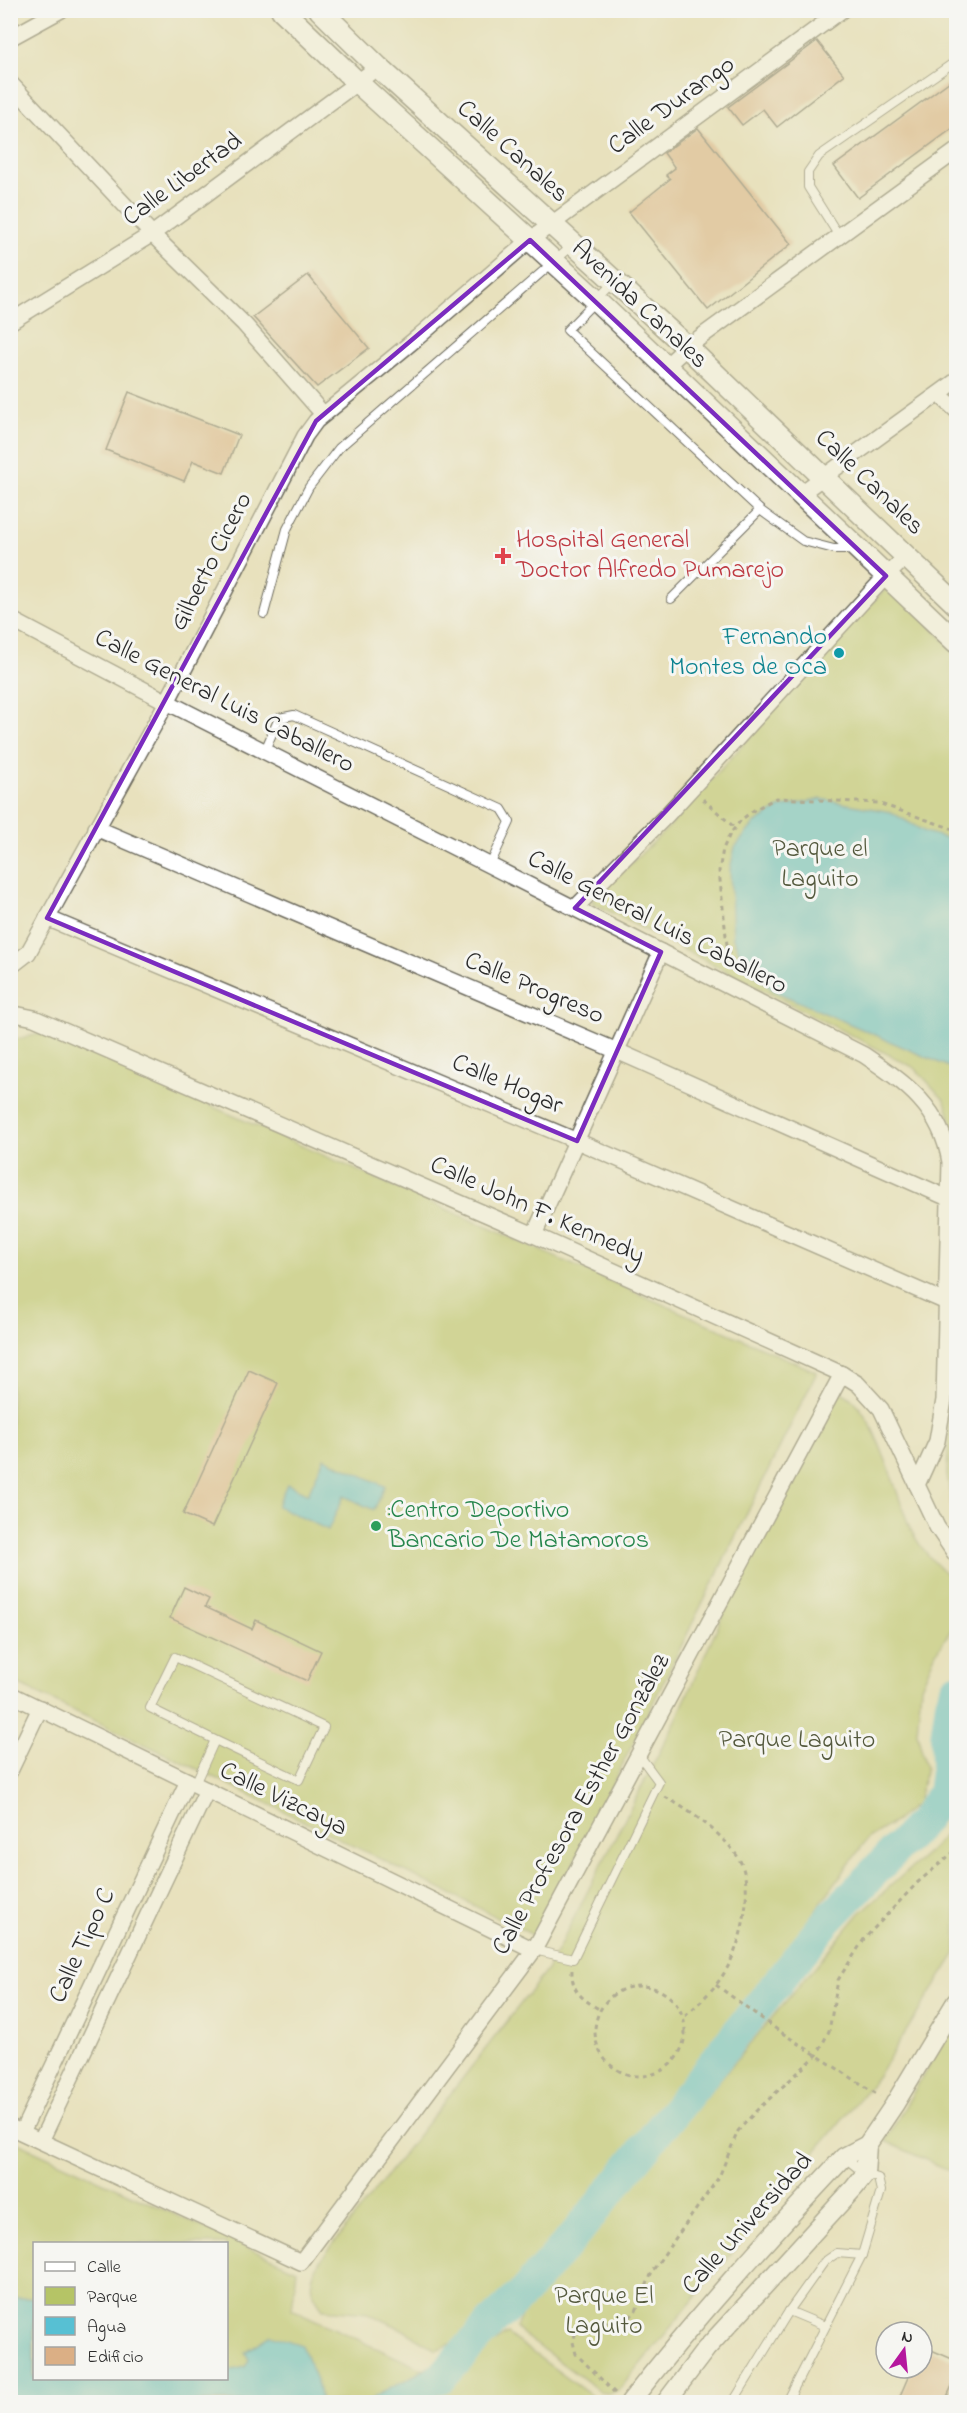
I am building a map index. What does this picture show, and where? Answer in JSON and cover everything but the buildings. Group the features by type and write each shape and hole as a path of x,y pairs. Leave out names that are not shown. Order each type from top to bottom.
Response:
{"main road":[{"name":"Avenida Canales","path":"282,10 358,83 596,300 957,642"},
{"name":"Calle Canales","path":"320,10 378,67 687,347 957,604"}],"street":[{"path":"10,38 61,10"},
{"name":"Calle Durango","path":"530,240 842,10"},
{"name":"Calle Libertad","path":"10,322 152,234 378,67"},
{"path":"10,83 152,234 244,324 323,414"},
{"path":"666,366 687,347 957,151"},
{"name":"Gilberto Cicero","path":"10,967 28,953 167,702 305,436 323,414 418,337 530,240"},
{"path":"800,494 957,381"},
{"path":"939,394 957,410"},
{"path":"575,908 692,788 886,576 907,556"},
{"name":"Calle General Luis Caballero","path":"10,619 167,702 864,1054 905,1083 923,1101 939,1127 947,1149 950,1199 945,1400 937,1441 917,1485"},
{"name":"Calle Progreso","path":"96,828 617,1051 950,1199"},
{"name":"Calle Hogar","path":"47,918 577,1141 946,1302"},
{"path":"534,1236 661,952"},
{"name":"Calle John F. Kennedy","path":"10,1013 34,1018 534,1236 842,1374 858,1384 881,1409 936,1527 957,1555"},
{"name":"Calle Profesora Esther González","path":"41,2140 301,2262 534,1950 842,1374"},
{"name":"Calle Vizcaya","path":"10,1694 534,1950"},
{"path":"10,1771 40,1708"},
{"name":"Calle Tipo C","path":"16,2129 197,1785"},
{"name":"Calle Tipo C","path":"41,2140 197,1785"},
{"name":"Calle Universidad","path":"623,2398 844,2157 867,2145 957,2002"},
{"path":"16,2129 41,2140"},
{"path":"865,2174 867,2145"},
{"name":"Calle Universidad","path":"666,2403 706,2349 865,2174"},
{"path":"729,2280 749,2300"}],"lane":[{"path":"839,236 808,187 808,172 819,156 957,61"},
{"path":"264,614 287,529 309,487 339,448 574,245"},
{"path":"614,282 567,330 760,510 803,541 834,549 858,548"},
{"path":"671,599 760,510"},
{"path":"265,750 279,718 294,715 502,809 510,822 490,865"},
{"path":"175,1658 324,1727 299,1780 215,1740 150,1708 175,1658"},
{"path":"197,1785 215,1740"},
{"path":"534,1950 573,1959 659,1782 639,1755"},
{"path":"787,2403 862,2255 882,2191 878,2178 865,2174 844,2157"},
{"path":"733,2403 789,2312 824,2262 837,2253 862,2255"},
{"path":"789,2312 825,2326"}],"path":[{"path":"692,788 735,828"},
{"path":"740,992 727,945 719,871 723,849 735,828 754,810 776,798 878,803 957,830"},
{"path":"655,1791 684,1806 712,1830 739,1858 747,1880 745,1915 728,1968 683,2018"},
{"path":"623,2398 576,2354 573,2342 576,2331 589,2325 628,2319 636,2311 653,2270 719,2177 738,2131 756,2111 817,2055 829,2031 838,1980 864,1939 917,1883 957,1850"},
{"path":"573,1959 571,1983 581,1998 600,2009"},
{"path":"716,1984 779,2031 894,2105"},
{"path":"644,1985 661,1991 675,2002 683,2018 685,2035 680,2052 669,2066 653,2074 635,2076 618,2071 604,2059 596,2044 594,2026 600,2009 611,1995 627,1987 644,1985"}],"highlighted area":[{"path":"530,240 886,576 575,908 661,952 577,1141 47,918 316,421"}],"green space":[{"name":"Parque el Laguito","path":"889,585 956,652 956,1137 945,1101 915,1068 591,902 670,826 832,645"},
{"name":":Centro Deportivo Bancario De Matamoros","path":"45,1033 817,1372 537,1937 237,1788 11,1681 11,1040"},
{"path":"956,1248 956,1514 952,1506 947,1475"},
{"name":"Parque Laguito","path":"838,1391 851,1399 863,1412 883,1452 915,1537 931,1559 956,1582 956,1623 936,1652 921,1687 917,1732 926,1768 918,1802 896,1821 868,1838 720,2041 662,2104 612,2165 542,2264 471,2336 436,2350 402,2329 368,2313 323,2309 311,2286 313,2275 320,2261 547,1970 676,1720 734,1590"},
{"name":"Parque El Laguito","path":"956,1823 956,1953 877,2077 619,2390 610,2394 601,2392 522,2334 516,2327 521,2316 860,1913 932,1849"},
{"path":"956,2019 956,2174 885,2141"},
{"path":"11,2140 297,2270 292,2309 441,2378 507,2334 597,2400 477,2396 471,2402 11,2402"}],"water":[{"path":"821,799 891,812 925,832 956,841 956,1070 774,991 746,967 733,938 730,869 735,847 754,824 779,808"},
{"path":"324,1458 385,1486 374,1510 344,1496 328,1530 277,1506 287,1484 308,1494"},
{"path":"11,2298 33,2298 33,2380 228,2380 228,2371 245,2367 249,2360 245,2352 271,2335 302,2345 318,2385 321,2402 11,2402"},
{"path":"442,2360 441,2378 435,2402 369,2402 374,2397"}],"waterway":[{"path":"441,2378 492,2322 523,2293 579,2230 826,1922 923,1821 943,1793 947,1763 946,1737 951,1702 956,1689"}],"place":[{"name":"Hospital General Doctor Alfredo Pumarejo","path":"503,556"},
{"name":"Fernando Montes de Oca","path":"839,653"},
{"name":":Centro Deportivo Bancario De Matamoros","path":"376,1526"}]}
